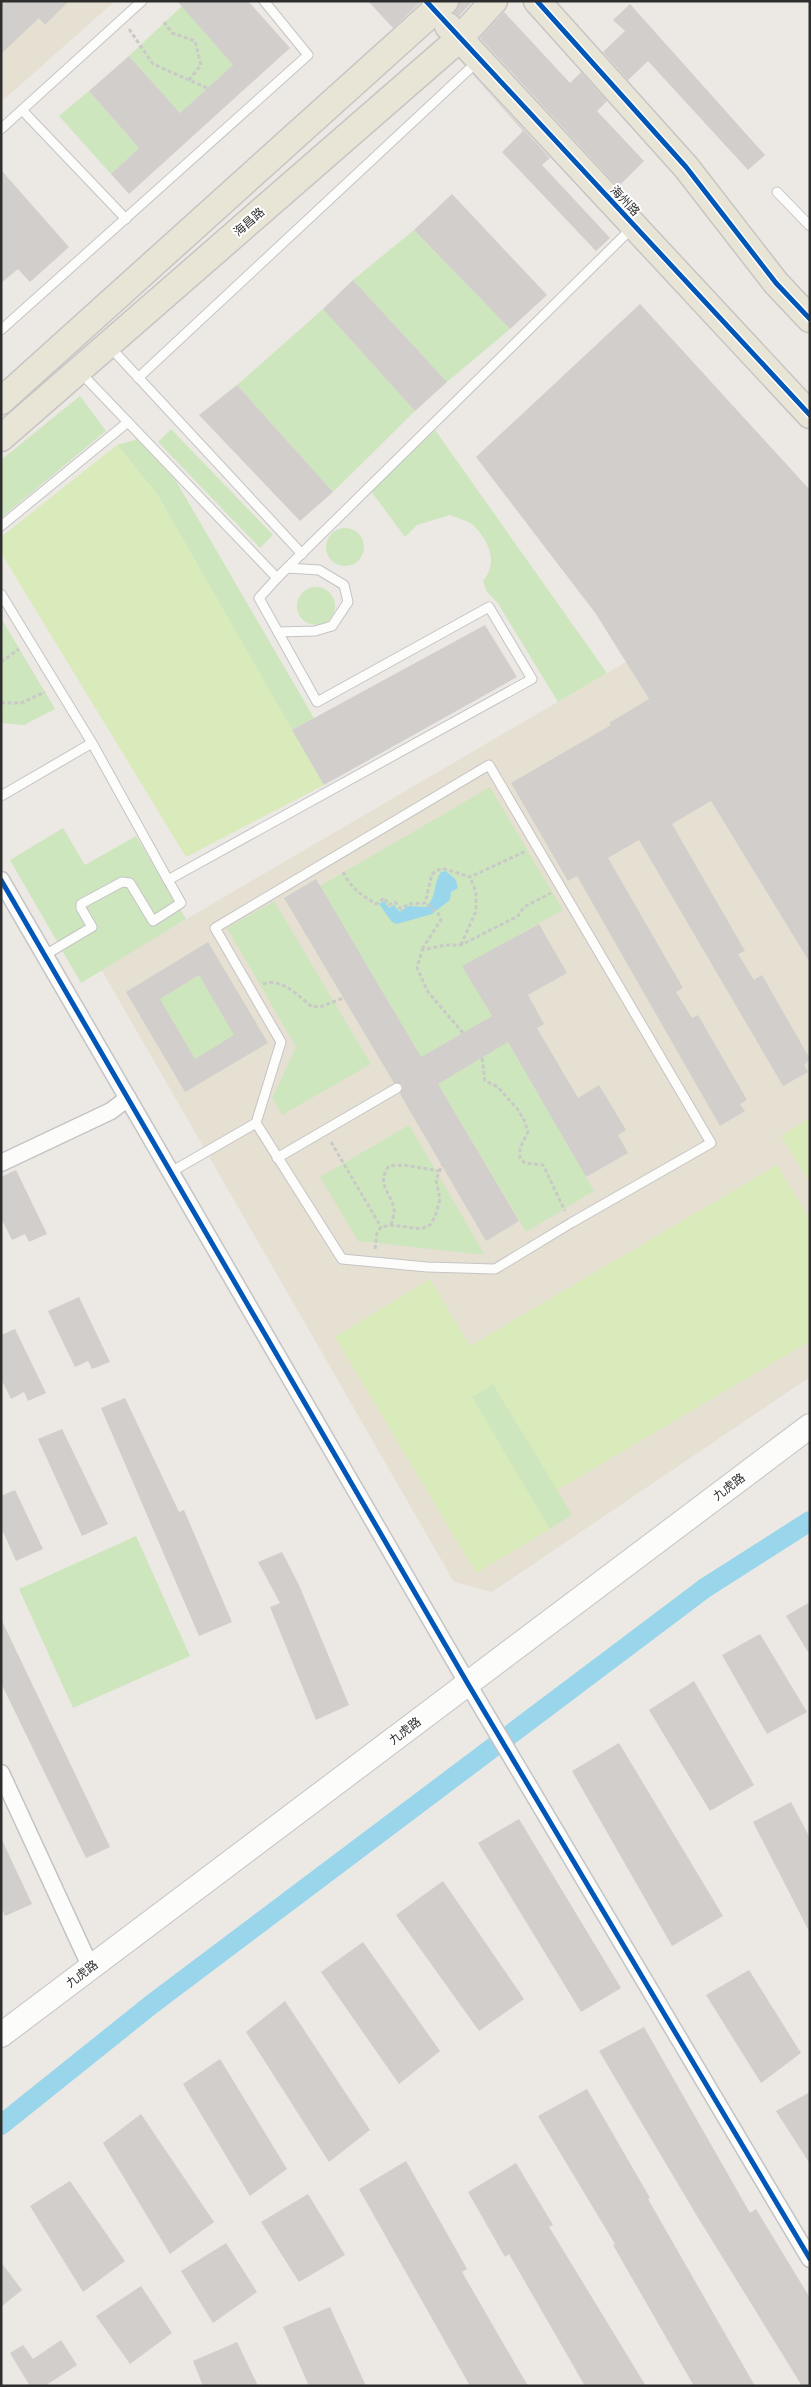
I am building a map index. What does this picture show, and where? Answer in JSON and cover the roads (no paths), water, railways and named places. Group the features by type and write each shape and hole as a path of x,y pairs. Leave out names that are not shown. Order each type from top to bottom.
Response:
{"main road":[{"name":"海昌路","path":"1,438 459,39 494,1"},
{"path":"537,1 686,166 776,283 810,320"},
{"name":"海州路","path":"435,5 459,39 480,58 810,415"},
{"path":"1,401 435,5"}],"street":[{"path":"1,880 480,1705 810,2259"},
{"path":"1,1162 111,1111 128,1098"},
{"name":"九虎路","path":"1,2035 810,1426"},
{"path":"1,1773 91,1968"}],"lane":[{"path":"1,129 142,1"},
{"path":"1,330 308,55 264,1"},
{"path":"138,378 480,58"},
{"path":"22,110 126,219"},
{"path":"777,192 810,226"},
{"path":"168,880 532,679 489,607 318,702 259,598 287,568 634,226"},
{"path":"108,345 302,554"},
{"path":"78,371 277,578"},
{"path":"1,526 128,422"},
{"path":"278,632 315,631 332,626 348,602 344,585 332,576 319,570 287,568"},
{"path":"1,594 92,743 181,903 153,921 130,883 122,882 81,904 80,908 92,927 45,955"},
{"path":"1,796 92,743"},
{"path":"171,1172 256,1122 281,1042 215,928 488,765 711,1143 570,1223 495,1269 426,1267 342,1259 256,1122"},
{"path":"277,1158 397,1088"}],"water":[{"path":"446,871 456,880 458,888 451,892 450,900 432,914 397,924 392,922 379,904 384,901 389,908 394,905 400,912 408,906 426,907 432,899 441,872"}],"waterway":[{"path":"1,2125 152,2004 705,1588 810,1521"}]}
